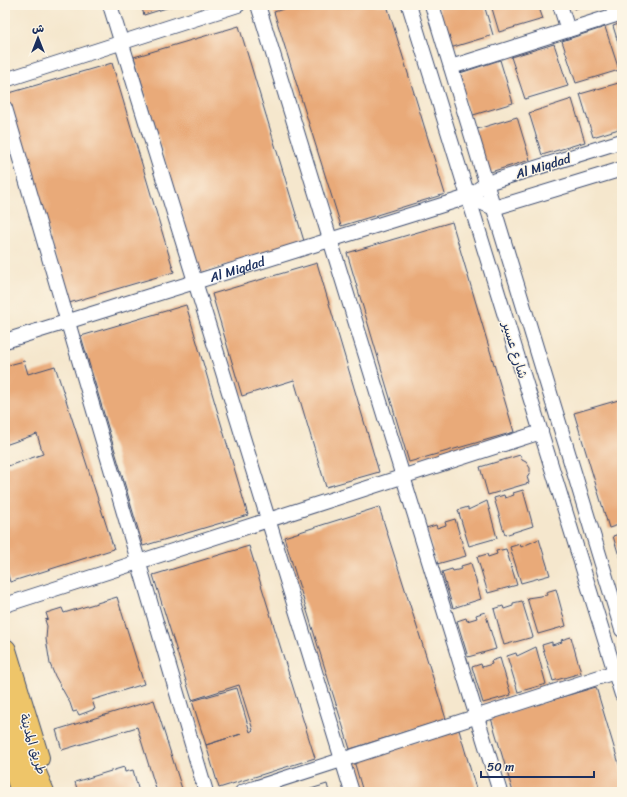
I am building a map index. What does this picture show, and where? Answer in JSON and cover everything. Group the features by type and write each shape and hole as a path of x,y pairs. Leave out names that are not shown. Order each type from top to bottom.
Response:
{"main road":[{"name":"طريق المدينة","path":"5,650 48,792"},
{"path":"5,701 43,792"},
{"path":"5,738 22,792"}],"street":[{"path":"110,5 352,792"},
{"path":"5,80 238,5"},
{"path":"258,5 500,792"},
{"name":"شارع عسير","path":"409,5 622,695"},
{"name":"شارع عسير","path":"432,5 622,630"},
{"path":"560,5 568,30"},
{"path":"451,67 622,13"},
{"path":"5,108 206,792"},
{"name":"Al Miqdad","path":"5,341 468,197 487,183 622,141"},
{"name":"Al Miqdad","path":"494,208 622,169"},
{"path":"468,197 494,208"},
{"path":"5,605 541,432"},
{"path":"242,792 615,672"}],"building":[{"path":"141,5 176,5 144,15"},
{"path":"296,5 387,5 445,194 341,226 274,12"},
{"path":"438,5 484,5 493,35 450,48"},
{"path":"491,5 538,5 543,19 499,32"},
{"path":"573,5 587,5 574,9"},
{"path":"622,23 622,55 613,26"},
{"path":"239,26 304,241 199,273 134,57"},
{"path":"605,27 619,70 576,83 562,41"},
{"path":"554,44 568,86 525,99 511,57"},
{"path":"500,60 513,103 470,116 457,74"},
{"path":"112,63 174,272 69,303 6,94"},
{"path":"622,82 622,128 593,137 580,94"},
{"path":"572,99 585,142 542,155 529,113"},
{"path":"517,117 530,160 487,173 474,130"},
{"path":"452,222 514,432 409,462 347,253"},
{"path":"317,263 379,472 326,487 294,380 242,396 212,294"},
{"path":"186,305 248,515 143,546 81,336"},
{"path":"24,361 28,374 55,366 114,549 10,582 5,565 5,467 43,454 37,434 5,445 5,366"},
{"path":"622,399 622,524 609,528 574,413"},
{"path":"520,455 522,460 526,462 530,468 530,472 527,477 529,483 488,495 480,467"},
{"path":"523,490 533,526 505,535 494,498 504,495 505,498 514,495 513,493"},
{"path":"487,501 497,538 469,546 458,510 468,507 468,510"},
{"path":"379,507 446,719 350,749 284,537"},
{"path":"455,519 466,556 437,564 426,528 436,525 437,528 446,525 445,522"},
{"path":"622,533 622,566 613,536"},
{"path":"539,539 550,575 521,583 510,547 520,544 521,547"},
{"path":"249,546 315,758 219,788 192,701 237,688 250,732 253,730 239,685 192,700 153,575"},
{"path":"506,549 517,585 488,593 477,557 487,554 488,557 497,554 496,551"},
{"path":"471,563 481,599 453,608 442,572 452,569 453,571 462,569 461,566"},
{"path":"556,589 566,626 538,634 527,598 547,595 546,592"},
{"path":"117,597 144,684 92,700 95,709 79,715 77,711 73,712 50,664 46,639 47,626 45,620 48,619 46,613 62,608 64,613"},
{"path":"522,601 533,637 504,645 494,609 503,606 504,609 513,606 513,603"},
{"path":"485,612 496,649 468,657 457,621 466,618 467,621 477,618 476,615"},
{"path":"571,637 581,673 553,681 542,645 552,642 552,645"},
{"path":"536,647 546,684 518,692 507,656 516,653 517,656"},
{"path":"500,658 511,695 483,703 472,667 481,664 482,667 492,664 491,661"},
{"path":"596,687 622,774 622,792 513,792 491,718"},
{"path":"154,700 183,792 157,792 137,727 62,750 56,730"},
{"path":"459,730 477,792 363,792 354,761"},
{"path":"124,767 125,772 133,770 139,792 78,792 75,782"},
{"path":"327,784 329,792 301,792"}]}
